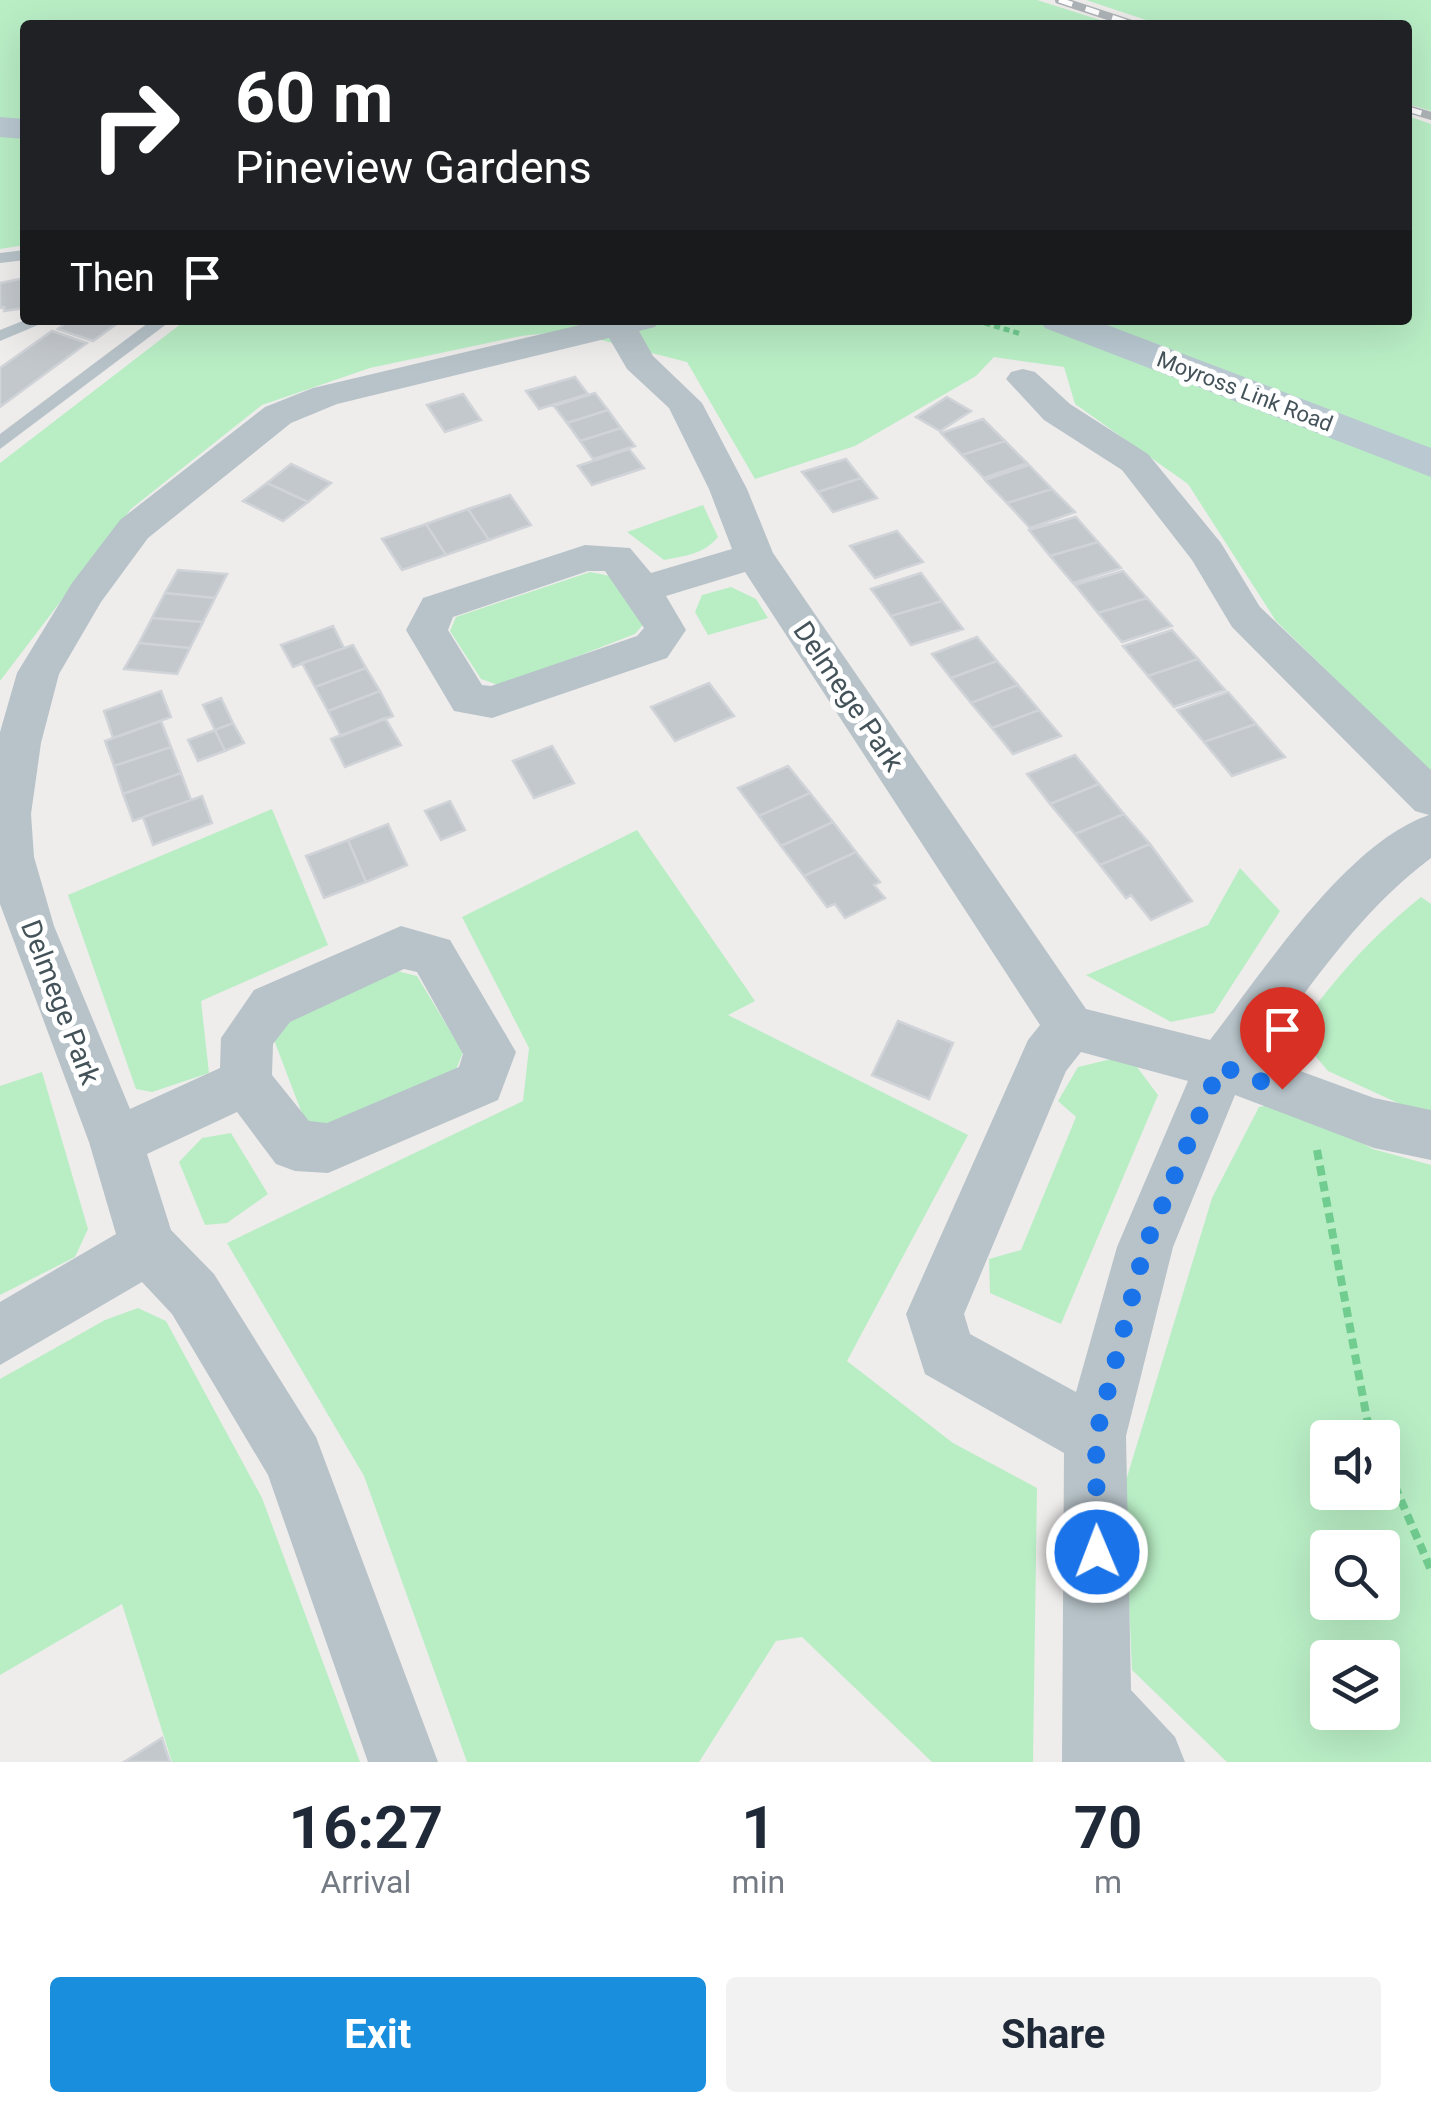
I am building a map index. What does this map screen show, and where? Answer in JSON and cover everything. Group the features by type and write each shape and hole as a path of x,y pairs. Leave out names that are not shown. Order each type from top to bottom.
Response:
{"street":[{"name":"Moyross Link Road","path":"1072,325 1431,463"},
{"name":"Delmege Park","path":"403,1762 294,1459 193,1294 148,1246 116,1142 6,859 16,761 38,673 86,593 134,529 278,415 325,396 530,344 634,336 684,403 728,489 754,556 1070,1027"},
{"path":"1023,380 1058,412 1135,462 1207,552 1246,616 1431,798"},
{"path":"642,590 754,556"},
{"path":"616,557 642,590 665,630 652,648 492,702 469,700 427,630 437,608 585,558 616,557"},
{"path":"1150,1762 1098,1734 1096,1436 1145,1247 1220,1066 1328,924 1378,872 1431,833"},
{"path":"401,947 433,954 490,1052 478,1083 328,1148 294,1146 246,1082 248,1038 272,1006 401,947"},
{"path":"1096,1436 946,1353 935,1314 1046,1056 1070,1027 1220,1066 1374,1124 1431,1135"},
{"path":"116,1142 246,1082"},
{"path":"0,1335 148,1246"}],"lane":[{"path":"0,336 28,325"},
{"path":"0,442 156,325"}],"path":[{"path":"1313,1101 1316,1147 1367,1420"},
{"path":"1400,1498 1431,1570"}],"green space":[{"path":"0,0 1037,0 1100,20 20,20 20,246 0,249"},
{"path":"1086,0 1431,0 1431,111 1412,105 1412,20 1146,20"},
{"path":"1412,117 1431,124 1431,773 1276,621 1188,484 1075,404 1064,367 994,357 976,376 855,446 755,479 687,362 566,331 521,336 370,368 262,405 131,509 0,681 0,463 179,325 1412,325"},
{"path":"703,505 718,537 694,553 664,560 627,532"},
{"path":"590,572 610,576 648,619 635,634 501,686 481,679 450,631 456,617"},
{"path":"731,587 756,599 768,618 708,635 695,612 702,595"},
{"path":"272,809 328,945 201,1001 209,1073 152,1092 136,1089 68,895"},
{"path":"637,830 755,1001 728,1015 968,1135 847,1361 953,1443 1037,1488 1033,1762 932,1762 802,1637 776,1641 699,1762 467,1762 364,1476 227,1243 523,1101 529,1048 462,917"},
{"path":"1240,868 1280,911 1214,1013 1171,1022 1086,975 1208,925"},
{"path":"1421,897 1431,904 1431,1111 1411,1109 1328,1071 1296,1033 1353,961"},
{"path":"393,970 417,976 463,1052 454,1075 332,1131 306,1124 274,1040 293,1013"},
{"path":"1128,1055 1158,1095 1061,1324 990,1293 989,1259 1021,1250 1076,1117 1058,1101 1078,1067"},
{"path":"42,1072 88,1229 75,1257 0,1295 0,1086"},
{"path":"1285,1102 1373,1149 1431,1165 1431,1762 1227,1762 1132,1670 1124,1487 1212,1198 1259,1107"},
{"path":"231,1133 268,1194 227,1223 205,1225 179,1162 202,1138"},
{"path":"138,1308 166,1321 262,1498 360,1762 172,1762 122,1604 0,1675 0,1379 105,1320"}],"building":[{"path":"20,279 20,309 0,308 0,283"},
{"path":"63,325 115,325 93,341 58,329"},
{"path":"52,331 87,343 0,407 0,368"},
{"path":"575,377 588,394 539,409 526,391"},
{"path":"595,393 608,410 567,423 554,406"},
{"path":"463,394 481,420 445,432 427,405"},
{"path":"947,397 971,411 940,431 916,417"},
{"path":"608,410 621,428 580,441 567,423"},
{"path":"983,419 1005,441 962,455 941,433"},
{"path":"621,428 635,446 593,459 580,441"},
{"path":"1005,441 1027,463 984,478 962,455"},
{"path":"629,449 644,468 592,485 578,466"},
{"path":"846,459 861,478 818,492 802,472"},
{"path":"291,464 331,483 308,502 267,483"},
{"path":"1029,465 1052,489 1007,503 985,480"},
{"path":"861,478 877,498 833,512 818,492"},
{"path":"267,483 308,502 283,521 243,501"},
{"path":"1052,489 1075,512 1030,528 1007,503"},
{"path":"510,495 531,525 489,540 468,509"},
{"path":"468,509 489,540 446,555 426,524"},
{"path":"1076,517 1098,542 1050,556 1029,530"},
{"path":"426,524 446,555 402,570 382,539"},
{"path":"897,531 923,562 875,578 850,546"},
{"path":"1098,542 1121,568 1073,583 1050,556"},
{"path":"178,570 227,574 215,598 165,593"},
{"path":"1123,571 1147,598 1098,613 1075,585"},
{"path":"921,573 942,601 891,616 871,589"},
{"path":"165,593 215,598 203,622 152,618"},
{"path":"1147,598 1172,626 1122,642 1098,613"},
{"path":"942,601 963,629 911,645 891,616"},
{"path":"152,618 203,622 190,648 139,643"},
{"path":"333,626 344,648 293,667 281,645"},
{"path":"1172,630 1198,659 1148,676 1123,646"},
{"path":"977,637 997,661 951,678 932,654"},
{"path":"139,643 190,648 177,674 124,669"},
{"path":"353,645 366,668 315,687 302,663"},
{"path":"1198,659 1225,690 1174,707 1148,676"},
{"path":"997,661 1018,685 971,703 951,678"},
{"path":"366,668 380,691 328,711 315,687"},
{"path":"709,683 734,716 675,741 651,707"},
{"path":"1018,685 1039,710 992,728 971,703"},
{"path":"161,691 171,717 113,738 104,711"},
{"path":"380,691 393,716 341,736 328,711"},
{"path":"1228,692 1256,724 1204,742 1177,710"},
{"path":"221,698 233,723 215,730 203,705"},
{"path":"1039,710 1061,736 1013,754 992,728"},
{"path":"385,718 401,745 345,767 331,739"},
{"path":"161,721 171,747 114,766 105,741"},
{"path":"233,723 244,743 225,751 215,730"},
{"path":"1256,724 1285,757 1232,776 1204,742"},
{"path":"215,730 225,751 198,761 188,740"},
{"path":"552,746 574,783 534,798 513,761"},
{"path":"171,747 181,773 123,794 114,766"},
{"path":"1075,755 1099,784 1050,804 1027,774"},
{"path":"788,766 810,793 759,816 738,788"},
{"path":"181,773 191,800 133,821 123,794"},
{"path":"1099,784 1124,814 1075,834 1050,804"},
{"path":"810,793 833,822 781,846 759,816"},
{"path":"202,796 212,823 153,845 143,817"},
{"path":"450,801 465,830 441,840 425,811"},
{"path":"1124,814 1150,844 1100,865 1075,834"},
{"path":"833,822 856,852 804,876 781,846"},
{"path":"388,824 407,865 366,882 348,840"},
{"path":"348,840 366,882 324,898 306,856"},
{"path":"1150,844 1192,901 1151,920 1131,895 1126,898 1100,865"},
{"path":"856,852 880,882 874,885 885,898 845,918 835,904 827,907 804,876"},
{"path":"898,1021 953,1043 929,1099 872,1075"},
{"path":"162,1738 170,1762 124,1762"}],"railway":[{"path":"1059,0 1120,20"},
{"path":"1412,110 1431,116"}],"route":[{"path":"1097,1552 1096,1436 1145,1247 1220,1066 1282,1089"}]}
